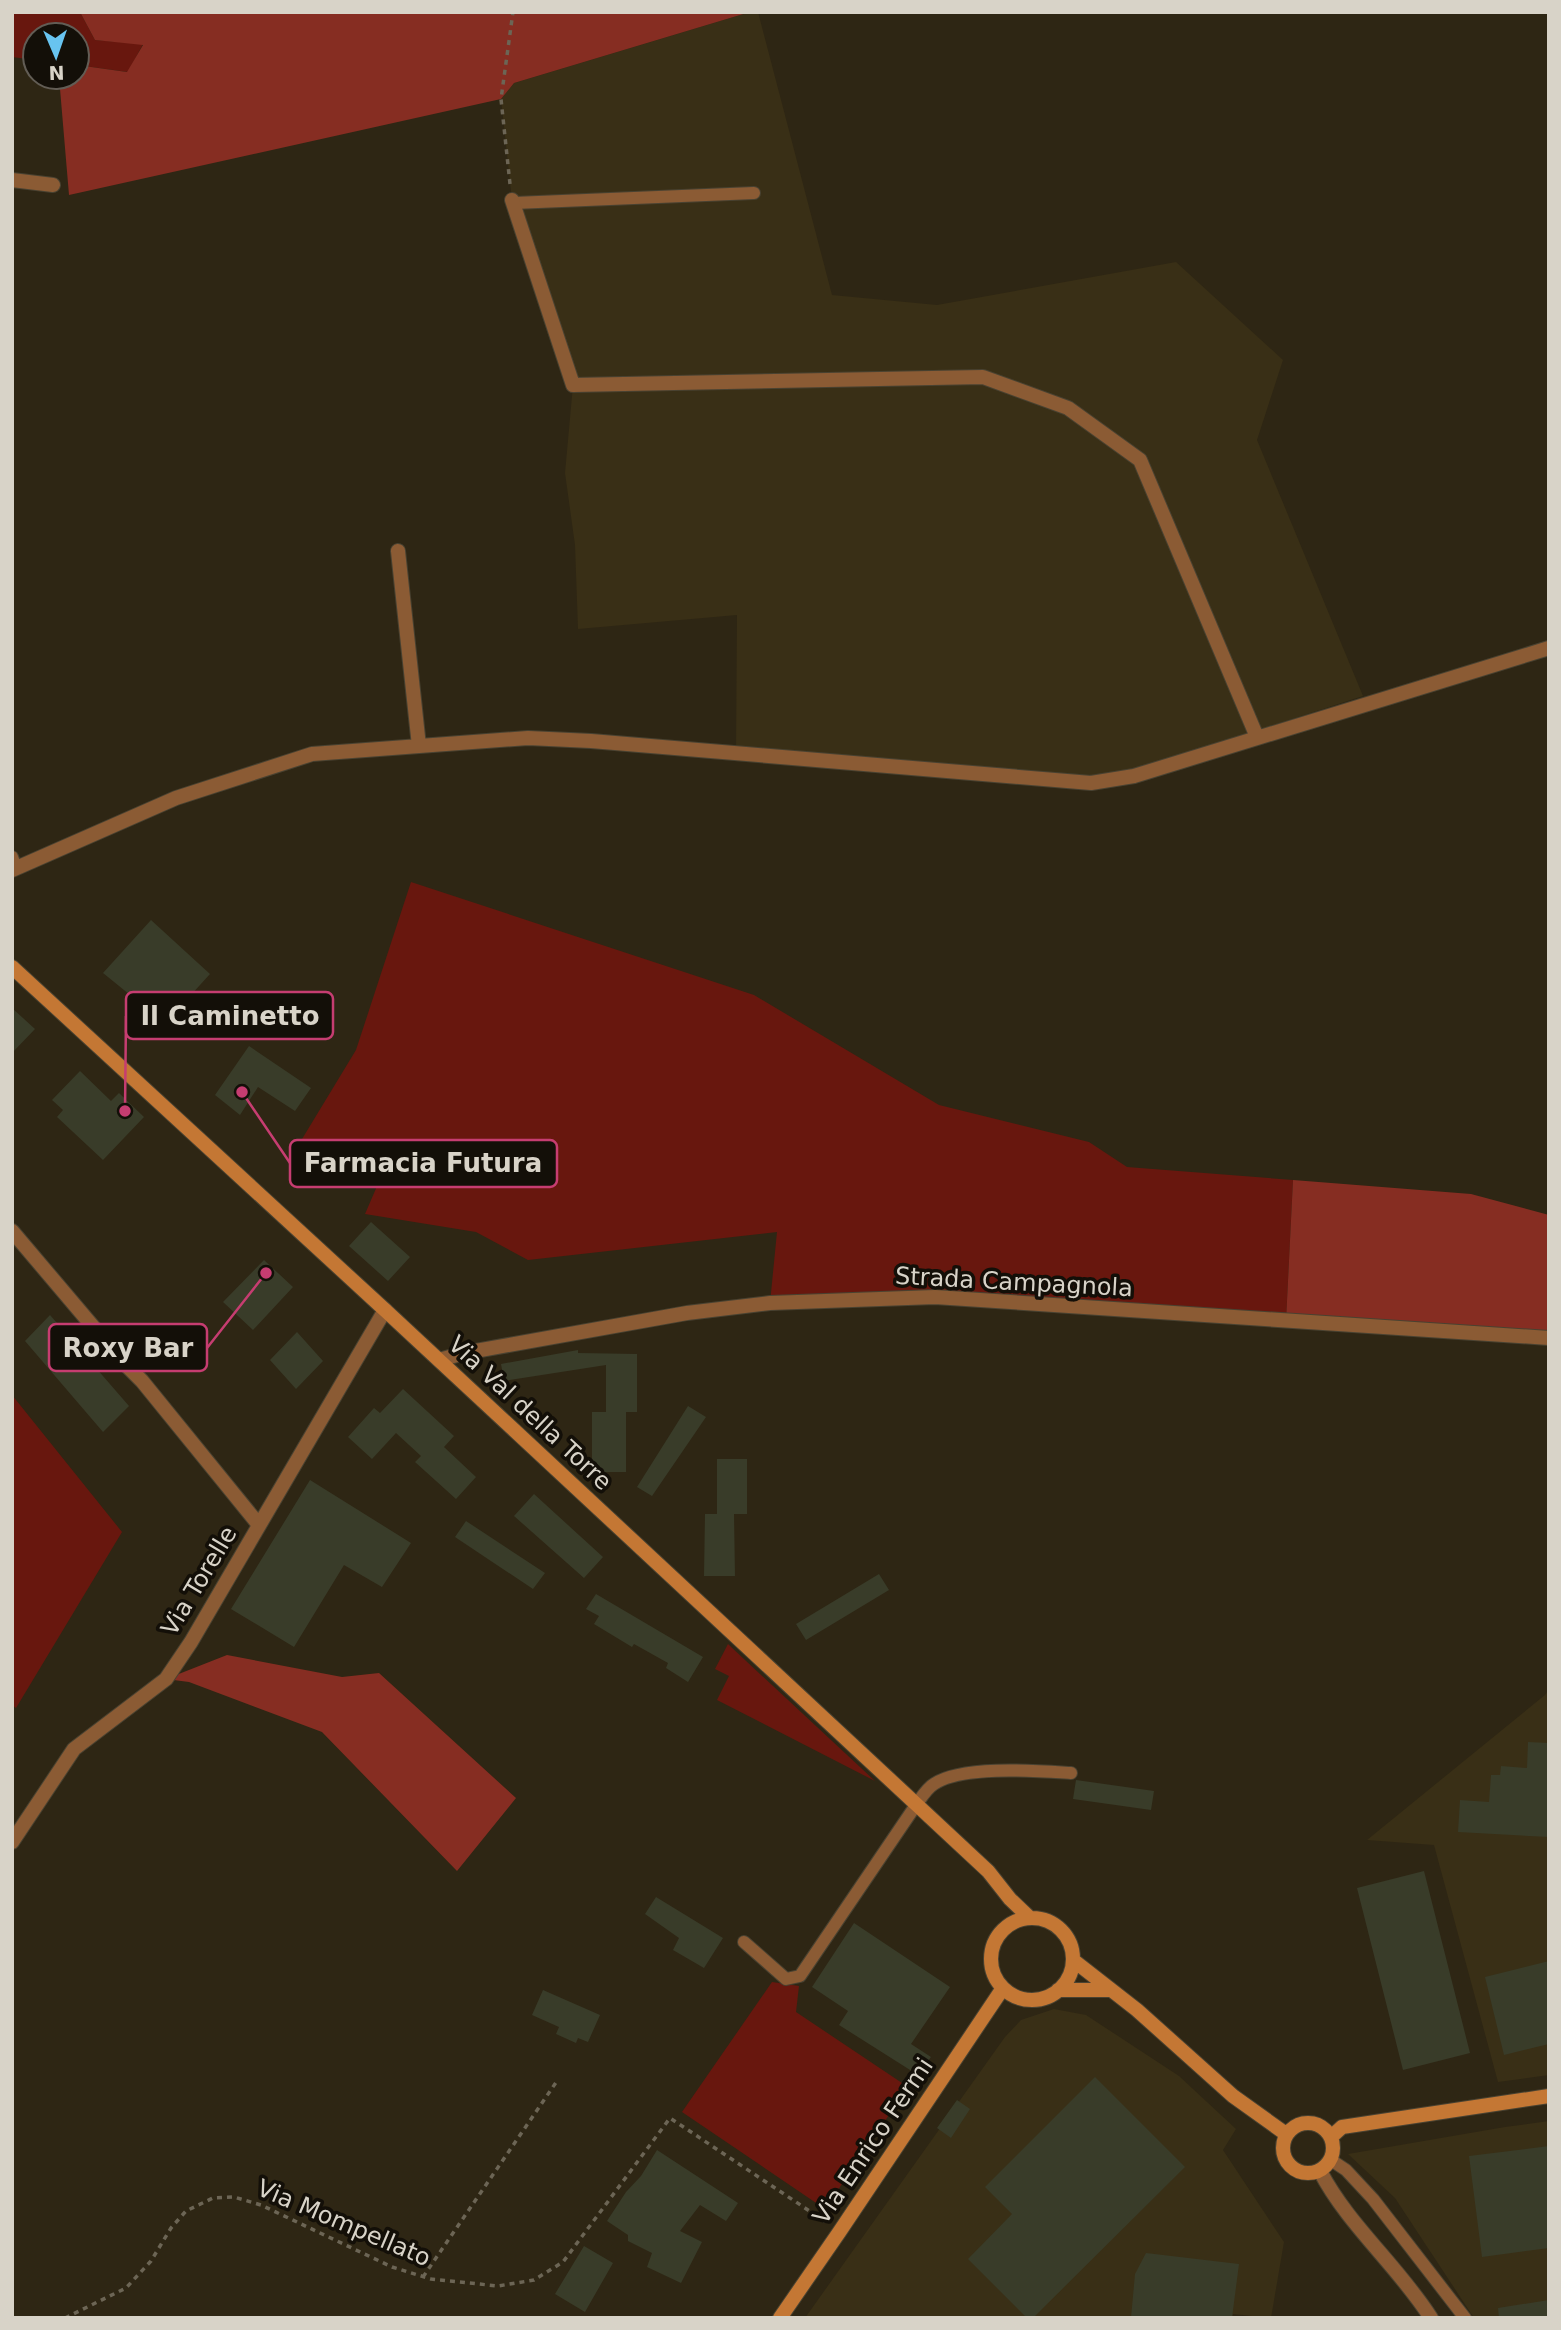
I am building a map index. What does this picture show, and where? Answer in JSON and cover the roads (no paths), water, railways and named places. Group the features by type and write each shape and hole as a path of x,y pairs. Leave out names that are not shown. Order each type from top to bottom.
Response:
{"street":[{"path":"12,180 53,185"},
{"path":"513,201 573,385 983,377 1068,408 1140,460 1258,737"},
{"path":"398,551 419,746"},
{"path":"13,865 176,798 312,754 528,738 1091,783 1133,776 1549,648"},
{"name":"Via Val della Torre","path":"12,967 988,1871 1010,1899 1030,1918"},
{"path":"12,1231 122,1362 142,1381 259,1525"},
{"name":"Strada Campagnola","path":"439,1360 516,1344 770,1303 935,1297 1549,1338"},
{"name":"Via Torelle","path":"12,1842 74,1749 166,1679 191,1642 385,1310"},
{"path":"1001,1932 1010,1925 1030,1918 1056,1926 1071,1947 1073,1960 1066,1982 1048,1997 1036,2000 1013,1995 1003,1988 996,1978 991,1954 1001,1932 1010,1899"},
{"path":"1073,1960 1137,2010 1233,2096 1286,2134"},
{"name":"Via Enrico Fermi","path":"780,2318 1003,1988"},
{"path":"1058,1990 1110,1990"},
{"path":"1331,2137 1342,2127 1549,2096"},
{"path":"1309,2123 1318,2125 1331,2137 1331,2160 1320,2171 1304,2174 1290,2167 1283,2151 1286,2134 1300,2124 1309,2123"},
{"path":"1320,2171 1332,2194 1413,2291 1431,2318"}],"lane":[{"path":"513,201 754,193"},
{"path":"744,1942 786,1979 800,1976 916,1805 934,1784 958,1775 1016,1769 1071,1773"},
{"path":"1331,2160 1346,2170 1373,2199 1465,2318"}],"place":[{"name":"Farmacia Futura","path":"242,1092"},
{"name":"Il Caminetto","path":"125,1111"},
{"name":"Roxy Bar","path":"266,1273"}]}
